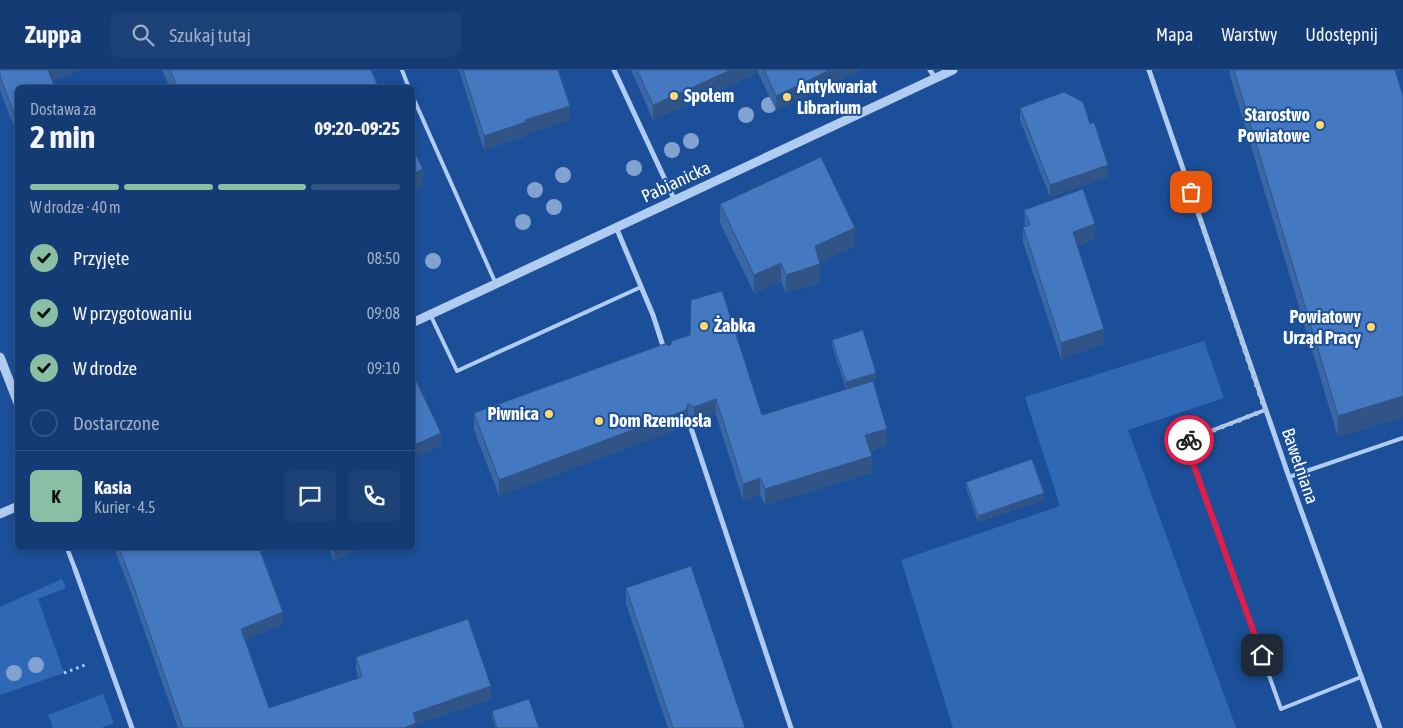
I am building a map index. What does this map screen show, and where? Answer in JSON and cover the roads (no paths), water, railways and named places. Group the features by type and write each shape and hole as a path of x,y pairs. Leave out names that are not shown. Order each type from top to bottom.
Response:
{"street":[{"path":"614,70 675,201"},
{"name":"Pabianicka","path":"415,322 675,201 933,74 953,70"},
{"name":"Bawełniana","path":"1149,70 1265,410 1380,728"},
{"path":"616,228 642,286 668,359"},
{"path":"0,357 15,395"},
{"path":"690,425 791,728"},
{"path":"0,514 15,507"},
{"path":"68,550 132,728"}],"lane":[{"path":"402,70 408,85"},
{"path":"415,102 496,284"},
{"path":"430,314 456,371 642,286"},
{"path":"1265,410 1185,441 1281,709 1361,676"},
{"path":"1289,477 1403,438"}],"place":[{"name":"Społem","path":"674,96"},
{"name":"Antykwariat Librarium","path":"787,97"},
{"name":"Starostwo Powiatowe","path":"1320,125"},
{"name":"Żabka","path":"704,326"},
{"name":"Powiatowy Urząd Pracy","path":"1371,327"},
{"name":"Piwnica","path":"549,414"},
{"name":"Dom Rzemiosła","path":"599,421"}]}
